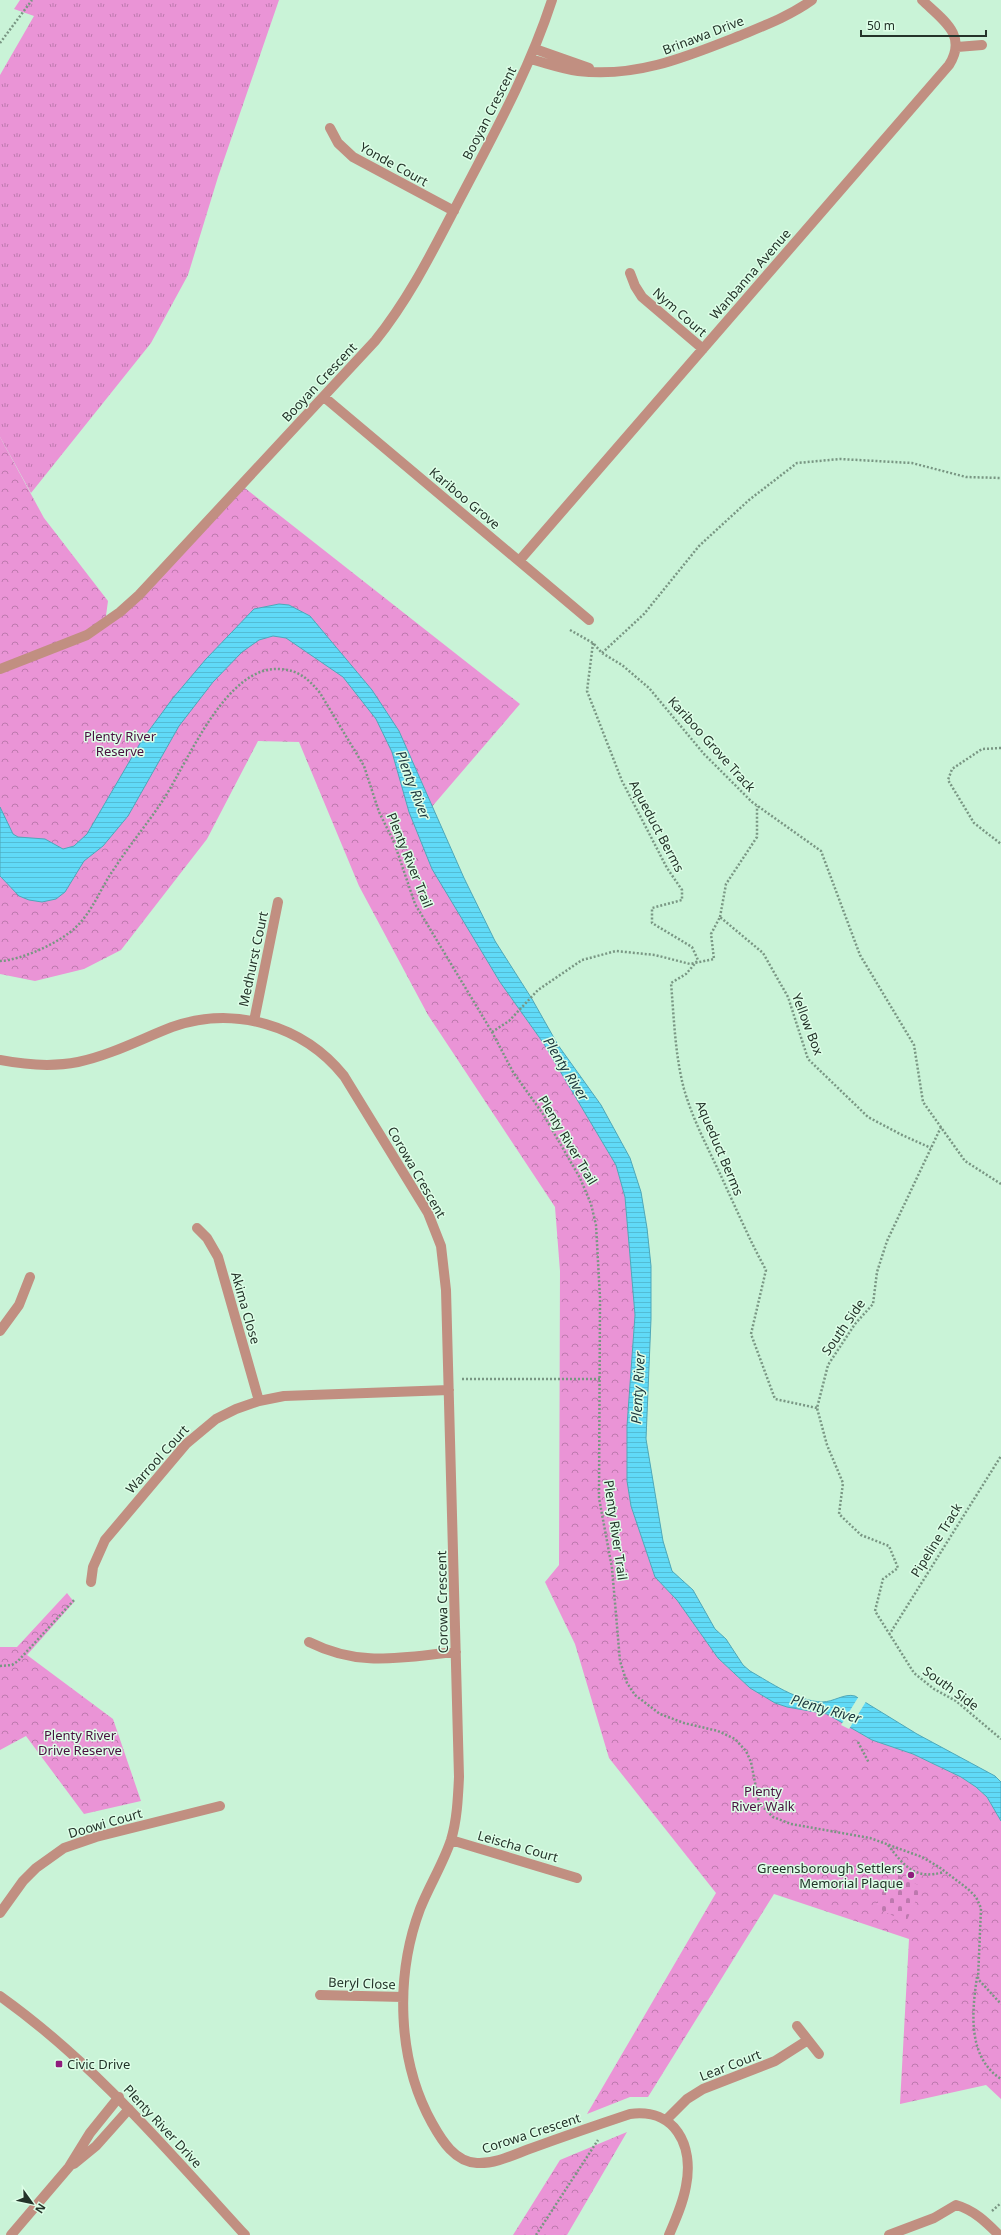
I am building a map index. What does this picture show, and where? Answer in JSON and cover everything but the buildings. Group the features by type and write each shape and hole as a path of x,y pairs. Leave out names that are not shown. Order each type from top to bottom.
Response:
{"street":[{"name":"Booyan Crescent","path":"0,669 87,635 105,624 139,594 324,397 395,317 421,276 530,59 552,0"},
{"name":"Booyan Crescent","path":"547,16 556,0"},
{"name":"Brinawa Drive","path":"530,59 578,71 634,70 682,59 785,16 812,0"},
{"path":"922,0 946,23 954,35 957,47 982,45"},
{"name":"Wanbanna Avenue","path":"519,561 948,65 955,54 957,47"},
{"name":"Brinawa Drive","path":"535,48 596,71"},
{"name":"Yonde Court","path":"330,128 338,143 353,157 454,211"},
{"name":"Nym Court","path":"630,273 635,286 642,297 703,349"},
{"name":"Kariboo Grove","path":"324,397 589,620"},
{"name":"Medhurst Court","path":"254,1021 278,902"},
{"name":"Corowa Crescent","path":"0,1060 39,1065 61,1064 98,1057 190,1022 226,1018 254,1021 301,1038 334,1063 344,1076 428,1213 439,1239 444,1264 449,1390 459,1777 456,1815 451,1840 420,1910 407,1957 403,1997 407,2044 416,2084 436,2132 444,2144 460,2158 476,2163 500,2160 630,2114 645,2113 666,2120"},
{"name":"Akima Close","path":"197,1228 207,1238 218,1257 259,1401"},
{"path":"0,1331 19,1306 30,1277"},
{"name":"Warrool Court","path":"91,1582 93,1567 105,1540 186,1444 216,1419 236,1409 259,1401 303,1394 449,1390"},
{"path":"309,1642 336,1654 364,1659 387,1659 456,1652"},
{"name":"Doowi Court","path":"0,1913 23,1881 36,1868 64,1848 96,1837 220,1806"},
{"name":"Leischa Court","path":"451,1840 578,1878"},
{"name":"Beryl Close","path":"320,1995 403,1997"},
{"name":"Plenty River Drive","path":"0,1996 79,2060 119,2097 245,2235"},
{"path":"796,2026 820,2054"},
{"name":"Lear Court","path":"666,2120 687,2099 703,2089 775,2062 808,2040"},
{"path":"70,2167 90,2133 119,2097"},
{"path":"11,2235 70,2167 96,2146 129,2109"},
{"path":"666,2120 673,2126 680,2138 686,2153 688,2168 684,2197 670,2235"},
{"path":"889,2235 934,2218 956,2205 965,2208 982,2219 999,2235"}],"path":[{"path":"0,43 32,0"},
{"path":"602,653 644,614 699,546 749,500 797,463 840,459 912,463 966,477 1001,478"},
{"name":"Kariboo Grove Track","path":"570,630 593,643 602,653 622,665 649,688 704,754 757,806 821,851 860,955 914,1046 923,1102 965,1161 1001,1184"},
{"name":"Aqueduct Berms","path":"593,643 587,692 622,781 667,868 682,890 682,900 652,908 652,923 692,946 698,960 686,974 671,983 675,1029 684,1089 705,1144 746,1233 766,1270 751,1334 774,1399 817,1408"},
{"name":"Plenty River Trail","path":"0,962 11,960 46,946 76,927 91,907 114,869 164,798 202,730 225,700 242,683 256,672 269,668 283,669 301,675 316,687 358,754 379,812 394,842 415,904 492,1032 513,1072 543,1114 580,1178 590,1200 596,1225 600,1298 599,1498 612,1568 620,1661 624,1676 631,1690 647,1706 660,1714 684,1723 718,1731 735,1739 746,1751 751,1762 759,1803 773,1817 791,1824 870,1838 888,1844 922,1857 968,1889 980,1904 978,1974 973,2015 976,2039 979,2052 986,2065 1001,2079"},
{"path":"1001,748 982,749 952,769 948,780 974,823 1001,844"},
{"path":"492,1032 508,1021 538,990 582,960 616,951 655,955 690,964 714,959 710,934 720,917 726,884 758,837 757,806"},
{"name":"Yellow Box","path":"720,917 763,953 788,998 808,1059 868,1117 931,1148"},
{"name":"South Side","path":"941,1127 888,1241 877,1272 873,1304 855,1324 828,1365 817,1408 827,1445 843,1483 839,1514 861,1535 889,1546 898,1568 883,1580 875,1611 914,1673 934,1689 956,1701 1001,1739"},
{"path":"462,1380 600,1380"},
{"name":"Pipeline Track","path":"889,1635 1001,1456"},
{"path":"0,1666 12,1665 18,1661 75,1599"},
{"path":"858,1742 869,1763"},
{"path":"888,1844 907,1867 915,1872 928,1875 945,1872"},
{"path":"978,1974 982,1985 1001,2004"},
{"path":"536,2235 598,2140"}],"green space":[{"path":"20,0 279,0 218,177 188,275 151,343 31,493 0,437 0,75 34,16 14,9"},
{"path":"0,437 44,518 108,601 105,623 241,485 520,704 424,816 469,927 500,982 544,1044 616,1165 625,1197 635,1315 627,1426 627,1481 631,1506 655,1577 677,1600 718,1658 750,1688 775,1703 787,1707 827,1714 872,1740 913,1754 961,1777 976,1787 987,1797 1001,1821 1001,2099 986,2085 900,2104 909,1939 774,1894 648,2097 630,2097 587,2114 716,1893 609,1758 575,1644 545,1582 559,1565 560,1271 555,1207 428,1015 359,886 299,742 258,741 207,839 121,950 84,969 35,981 0,974"},
{"name":"Plenty River Drive Reserve","path":"67,1593 74,1602 27,1655 113,1719 141,1801 84,1814 26,1736 0,1750 0,1647 17,1647"},
{"path":"892,1872 922,1887 906,1922 875,1907"},
{"path":"627,2132 567,2235 513,2235 560,2160"}],"water":[{"name":"Plenty River","path":"279,604 289,605 310,616 372,690 399,731 464,878 495,941 532,999 558,1045 601,1105 630,1158 641,1192 651,1266 651,1319 646,1439 663,1541 672,1571 693,1590 715,1629 726,1639 743,1665 750,1671 784,1691 813,1701 826,1702 851,1695 855,1696 917,1734 995,1776 1001,1782 1001,1821 987,1797 976,1787 961,1777 913,1754 872,1740 827,1714 787,1707 775,1703 750,1688 718,1658 677,1600 655,1577 631,1506 627,1481 627,1426 635,1315 625,1197 616,1165 544,1044 500,982 432,869 409,812 392,752 376,719 343,677 286,638 273,636 259,640 242,652 213,682 179,726 128,816 103,846 84,861 65,892 56,899 42,902 29,900 19,896 0,876 0,807 13,834 18,837 45,839 63,849 74,846 87,834 142,740 173,698 206,659 254,609"}],"pier":[{"path":"859,1696 867,1700 849,1729 841,1725"}],"place":[{"name":"Greensborough Settlers Memorial Plaque","path":"911,1875"},
{"name":"Civic Drive","path":"59,2064"}],"park label":[{"name":"Plenty River Reserve","path":"120,744"},
{"name":"Plenty River Walk","path":"763,1798"}]}
